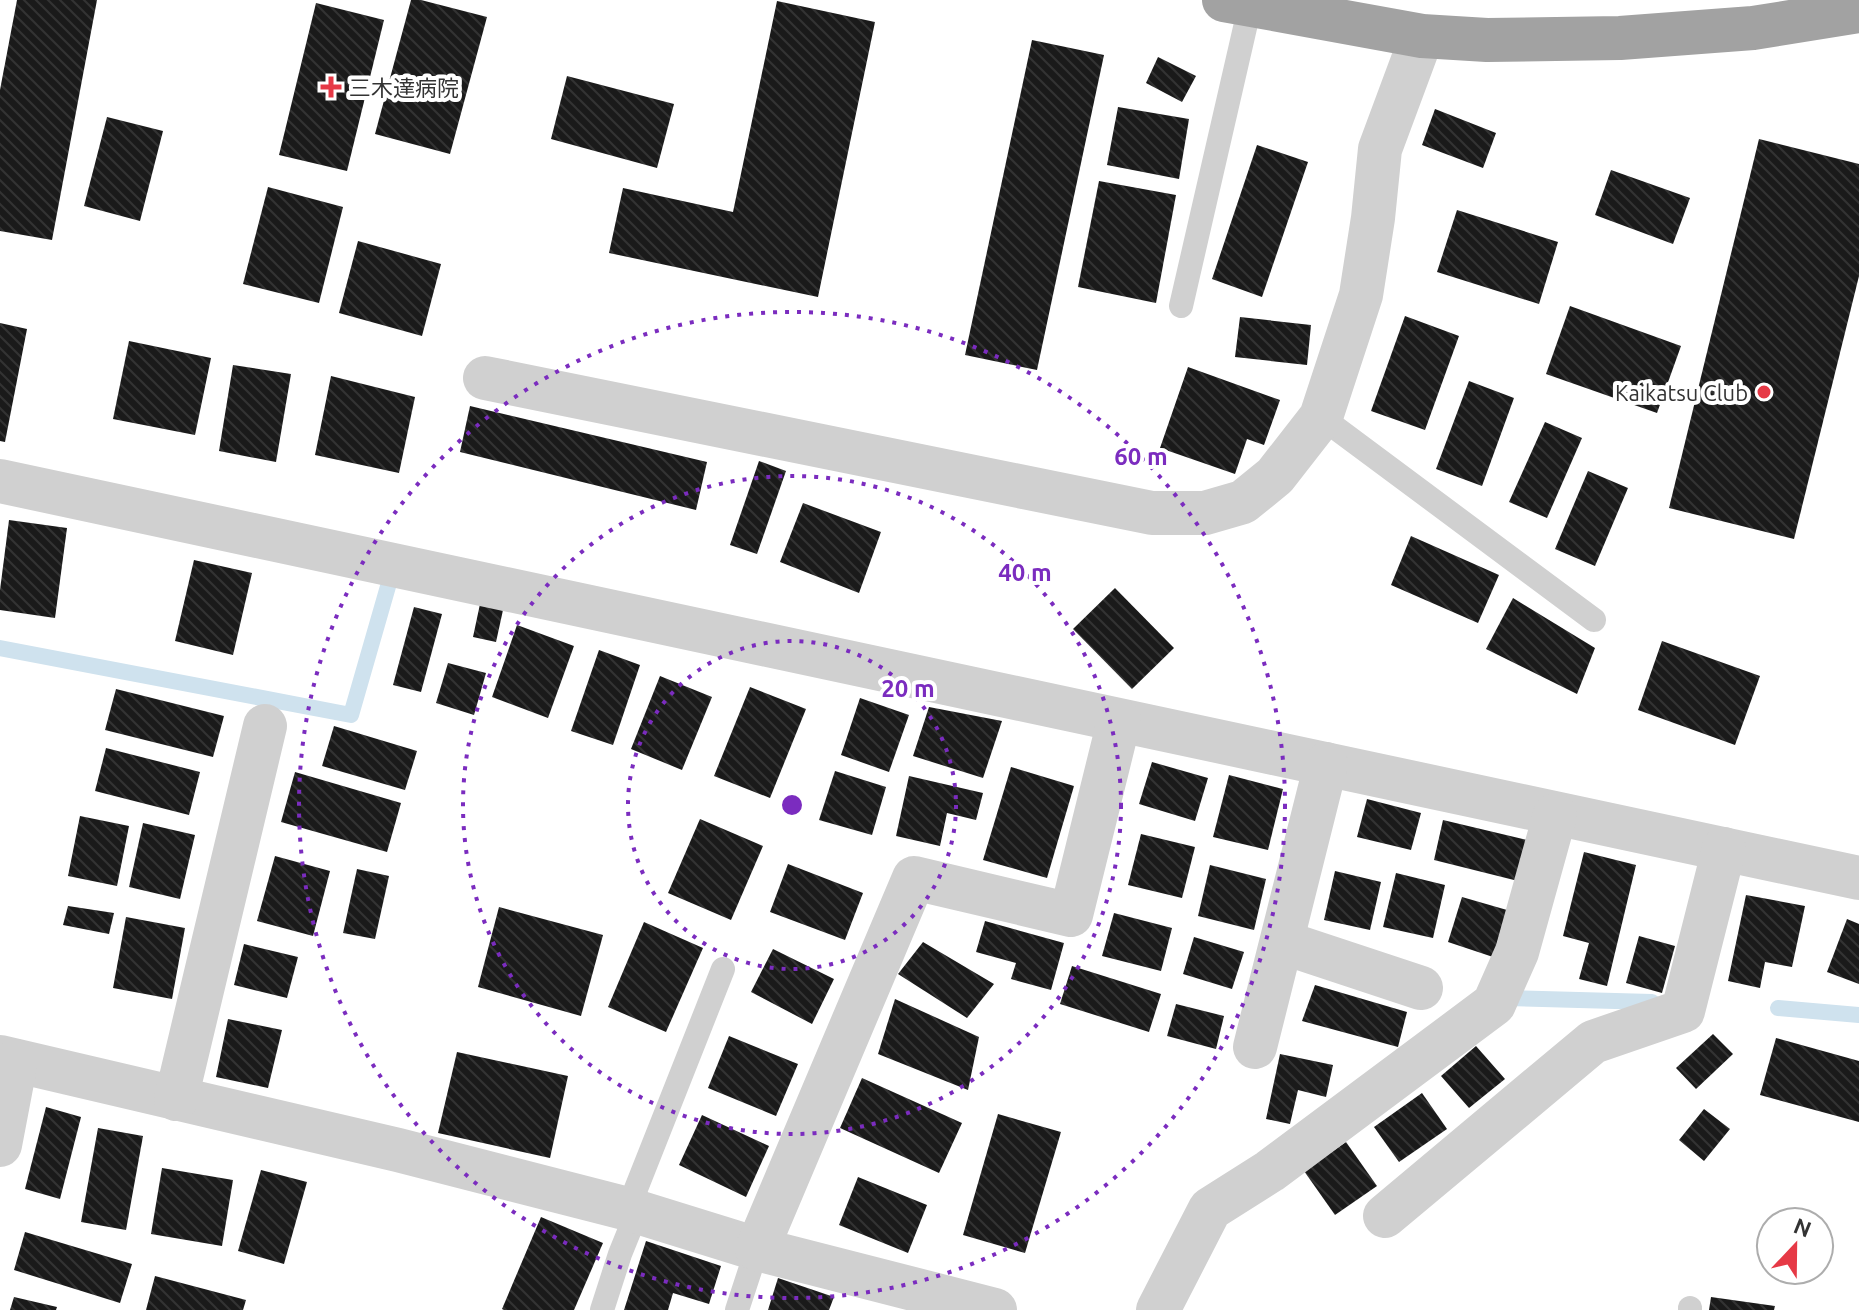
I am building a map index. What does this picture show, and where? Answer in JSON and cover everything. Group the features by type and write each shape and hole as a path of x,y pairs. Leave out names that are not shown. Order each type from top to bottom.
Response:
{"highway":[{"path":"1237,3 1422,36 1487,40 1620,38 1753,28 1859,11"}],"street":[{"path":"485,378 1152,513 1205,513 1243,502 1275,476 1321,417 1361,295 1380,149 1422,36"},
{"path":"0,481 1859,878"},
{"path":"757,1249 914,878 1071,915 1119,721"},
{"path":"176,1099 265,726"},
{"path":"1255,1047 1326,764"},
{"path":"1158,1310 1210,1209 1270,1171 1494,1004 1517,952 1555,815"},
{"path":"1385,1216 1593,1042 1683,1011 1724,849"},
{"path":"1282,942 1421,988"},
{"path":"0,1145 8,1059 398,1150 633,1210 757,1249 995,1310"}],"lane":[{"path":"1181,306 1237,3"},
{"path":"1321,417 1594,620"},
{"path":"602,1310 633,1210 723,969"},
{"path":"737,1310 757,1249"}],"building":[{"path":"17,0 97,0 52,240 0,231 0,90"},
{"path":"411,0 487,17 450,154 375,134"},
{"path":"777,1 875,22 818,297 609,253 623,188 733,212"},
{"name":"三木達病院","path":"316,3 384,20 347,171 279,155"},
{"path":"1032,40 1104,55 1037,370 965,355"},
{"path":"1158,57 1196,76 1182,102 1146,83"},
{"path":"567,76 674,104 657,168 551,139"},
{"path":"1118,107 1189,119 1179,179 1107,165"},
{"path":"1435,109 1496,133 1483,168 1422,145"},
{"path":"107,117 163,131 140,221 84,206"},
{"name":"Kaikatsu Club","path":"1759,139 1859,164 1859,276 1794,539 1669,508"},
{"path":"1257,145 1308,162 1262,297 1212,279"},
{"path":"1611,170 1690,198 1673,244 1595,215"},
{"path":"1099,181 1176,195 1156,303 1078,287"},
{"path":"268,187 343,207 319,303 243,284"},
{"path":"1457,210 1558,242 1539,304 1437,272"},
{"path":"358,241 441,264 422,336 339,313"},
{"path":"1570,306 1681,346 1657,413 1546,374"},
{"path":"1405,316 1459,336 1425,430 1371,411"},
{"path":"1240,317 1311,325 1307,365 1235,357"},
{"path":"0,323 27,329 5,442 0,441"},
{"path":"129,341 211,358 195,435 113,419"},
{"path":"233,365 291,374 276,462 219,451"},
{"path":"1188,367 1280,400 1264,445 1247,439 1235,474 1160,448"},
{"path":"331,376 415,397 399,473 315,455"},
{"path":"1469,381 1514,398 1482,486 1436,469"},
{"path":"470,406 707,462 696,510 460,452"},
{"path":"1545,422 1582,438 1547,518 1509,502"},
{"path":"759,461 786,471 757,554 730,545"},
{"path":"1588,471 1628,488 1595,566 1555,549"},
{"path":"803,503 881,532 859,593 780,562"},
{"path":"9,520 67,528 55,618 0,610"},
{"path":"1411,536 1499,575 1478,623 1391,585"},
{"path":"194,560 252,573 233,655 175,641"},
{"path":"1115,588 1174,648 1132,689 1073,629"},
{"path":"1513,598 1595,648 1577,694 1486,649"},
{"path":"480,604 503,610 496,642 473,637"},
{"path":"414,607 442,614 421,692 393,685"},
{"path":"517,625 574,646 548,718 492,697"},
{"path":"1662,641 1760,676 1735,745 1638,710"},
{"path":"599,650 640,665 613,745 571,731"},
{"path":"448,663 486,673 474,715 436,703"},
{"path":"660,676 712,697 682,770 631,749"},
{"path":"750,687 806,709 770,798 714,776"},
{"path":"116,689 224,716 213,757 105,730"},
{"path":"860,698 909,715 889,772 841,755"},
{"path":"929,707 1002,721 983,778 913,756"},
{"path":"334,726 417,751 405,790 322,766"},
{"path":"106,748 200,772 189,815 95,791"},
{"path":"1152,762 1208,778 1195,821 1139,804"},
{"path":"1011,767 1074,786 1047,878 983,860"},
{"path":"835,771 886,787 872,835 819,820"},
{"path":"295,772 401,803 387,852 281,822"},
{"path":"1229,775 1283,789 1268,850 1213,837"},
{"path":"909,776 983,793 976,820 947,813 940,846 896,836"},
{"path":"1367,799 1421,813 1411,850 1357,837"},
{"path":"80,816 129,826 117,886 68,876"},
{"path":"700,819 763,846 731,920 668,893"},
{"path":"1443,820 1536,842 1526,883 1434,860"},
{"path":"143,823 195,835 180,899 129,887"},
{"path":"1141,834 1195,847 1182,898 1128,885"},
{"path":"1584,852 1636,865 1607,986 1579,979 1589,943 1563,936"},
{"path":"275,856 330,871 313,936 257,921"},
{"path":"788,864 863,893 845,940 770,912"},
{"path":"1210,865 1266,879 1254,930 1198,916"},
{"path":"357,869 389,876 375,939 343,933"},
{"path":"1335,871 1381,882 1370,930 1324,920"},
{"path":"1396,873 1445,885 1433,938 1383,927"},
{"path":"1746,895 1805,906 1792,967 1765,962 1760,988 1728,981"},
{"path":"1462,897 1507,910 1493,957 1448,942"},
{"path":"68,906 114,913 109,934 63,925"},
{"path":"499,907 603,935 581,1016 478,987"},
{"path":"1114,913 1172,928 1161,971 1102,956"},
{"path":"126,917 185,928 172,999 113,988"},
{"path":"1847,919 1859,924 1859,984 1827,972"},
{"path":"985,921 1064,943 1051,990 1011,979 1016,963 976,952"},
{"path":"644,922 703,948 666,1032 608,1007"},
{"path":"1639,936 1675,946 1662,993 1626,983"},
{"path":"1194,937 1244,952 1232,989 1183,974"},
{"path":"923,942 994,984 967,1018 898,974"},
{"path":"244,944 298,957 287,998 234,985"},
{"path":"773,949 834,979 812,1024 751,992"},
{"path":"1072,966 1161,994 1149,1032 1060,1004"},
{"path":"1315,985 1407,1012 1398,1047 1302,1021"},
{"path":"895,999 979,1037 968,1090 878,1054"},
{"path":"1176,1004 1224,1016 1216,1049 1167,1036"},
{"path":"228,1019 282,1030 268,1088 216,1077"},
{"path":"1713,1034 1733,1054 1696,1089 1676,1068"},
{"path":"729,1036 798,1064 776,1116 708,1088"},
{"path":"1776,1038 1859,1061 1859,1122 1760,1095"},
{"path":"1476,1046 1505,1079 1469,1108 1441,1076"},
{"path":"457,1052 568,1076 550,1158 438,1133"},
{"path":"1280,1054 1333,1065 1326,1097 1298,1090 1290,1124 1266,1119"},
{"path":"862,1078 962,1123 939,1173 840,1128"},
{"path":"1422,1093 1447,1129 1399,1162 1374,1127"},
{"path":"46,1107 81,1117 60,1199 25,1189"},
{"path":"1704,1109 1730,1129 1704,1161 1679,1140"},
{"path":"998,1114 1061,1132 1025,1253 963,1235"},
{"path":"702,1115 769,1146 746,1197 679,1165"},
{"path":"98,1128 143,1136 126,1230 81,1222"},
{"path":"1346,1142 1377,1186 1335,1215 1304,1171"},
{"path":"162,1168 233,1180 222,1246 151,1234"},
{"path":"261,1170 307,1182 284,1264 238,1251"},
{"path":"858,1177 927,1205 908,1253 839,1225"},
{"path":"541,1217 603,1243 574,1310 504,1310 502,1309"},
{"path":"25,1232 132,1264 120,1303 14,1270"},
{"path":"646,1241 721,1266 709,1304 673,1293 668,1310 624,1310"},
{"path":"155,1276 246,1300 243,1310 146,1310"},
{"path":"778,1278 834,1297 829,1310 768,1310"},
{"path":"14,1297 57,1307 56,1310 10,1310"},
{"path":"1711,1297 1775,1306 1774,1310 1709,1310"}],"waterway":[{"path":"0,648 351,715 391,576"},
{"path":"1508,998 1652,1002"},
{"path":"1778,1008 1859,1015"}],"place":[{"name":"三木達病院","path":"331,87"},
{"name":"Kaikatsu Club","path":"1764,392"}]}
